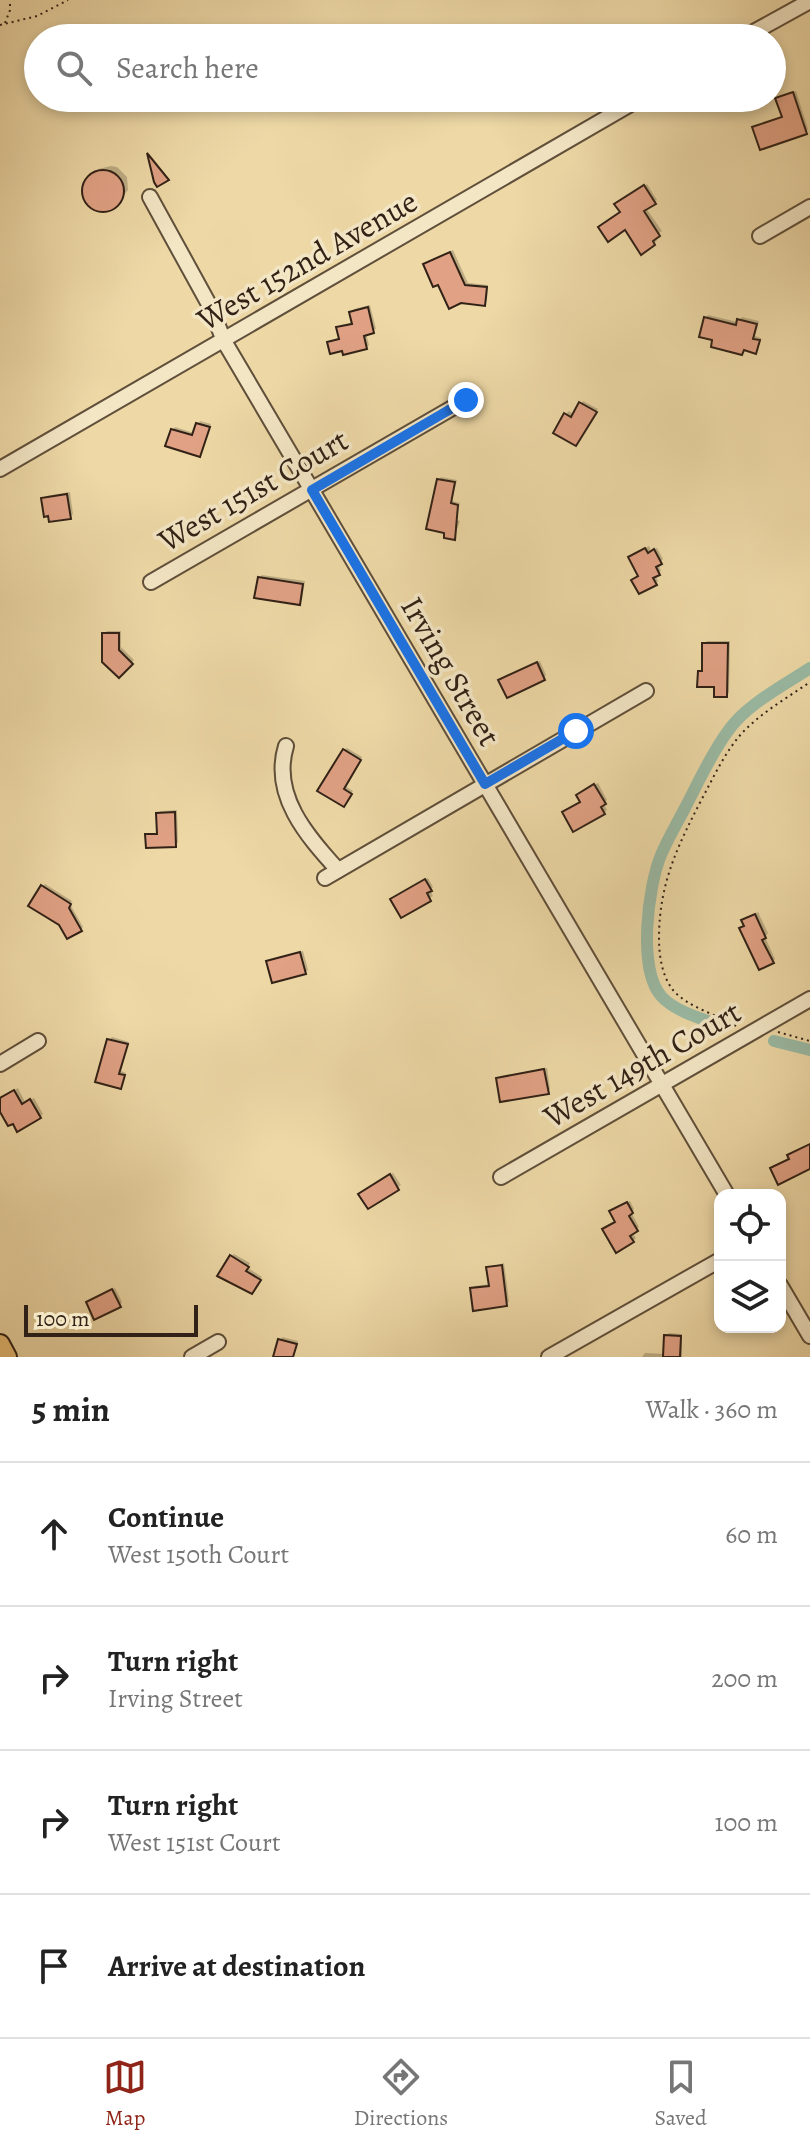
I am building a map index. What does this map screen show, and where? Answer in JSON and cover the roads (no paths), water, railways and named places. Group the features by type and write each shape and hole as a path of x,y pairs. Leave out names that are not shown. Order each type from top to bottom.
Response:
{"main road":[{"path":"0,1344 7,1357"}],"street":[{"path":"768,24 810,1"},
{"name":"West 152nd Avenue","path":"0,469 617,112"},
{"name":"Irving Street","path":"150,197 217,319 224,341 723,1189"},
{"path":"760,236 810,207"},
{"name":"West 151st Court","path":"151,582 466,400"},
{"path":"325,878 646,691"},
{"path":"286,746 281,776 297,818 311,840 338,870"},
{"name":"West 149th Court","path":"501,1177 810,999"},
{"path":"0,1064 38,1041"},
{"path":"549,1357 718,1261"},
{"path":"786,1295 810,1336"},
{"path":"192,1357 218,1342"}],"waterway":[{"path":"722,1026 675,1007 662,997 654,985 649,968 647,928 656,869 670,836 728,731 755,704 810,668"},
{"path":"774,1041 810,1050"}]}
